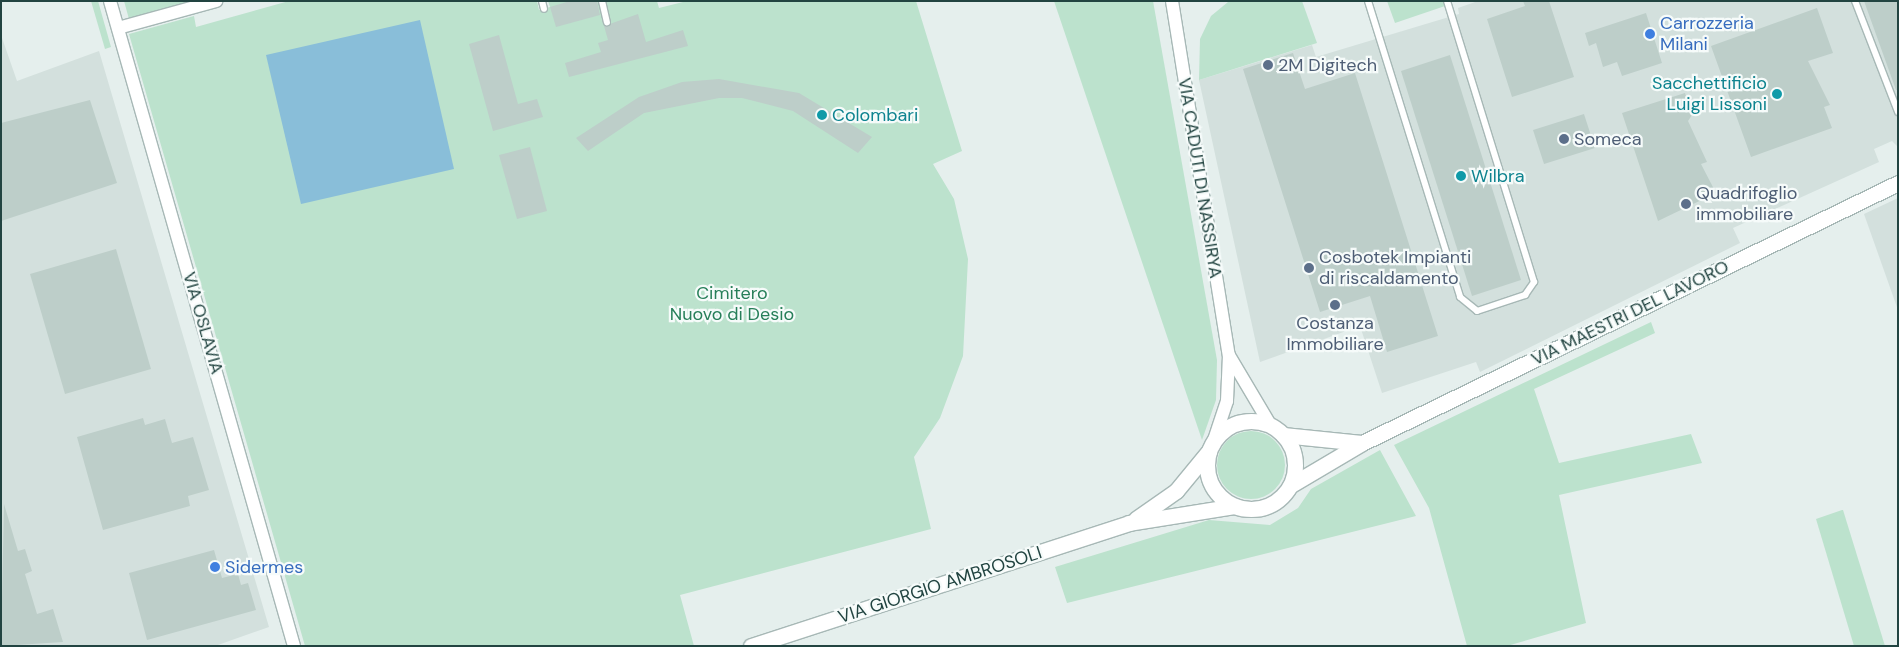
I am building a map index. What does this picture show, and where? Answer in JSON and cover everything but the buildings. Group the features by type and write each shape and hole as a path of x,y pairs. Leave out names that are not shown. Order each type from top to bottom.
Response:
{"main road":[{"name":"VIA MAESTRI DEL LAVORO","path":"1291,485 1362,443 1898,183"},
{"path":"1277,430 1295,459 1291,485 1273,503 1260,508 1235,506 1212,483 1211,447 1238,424 1362,443"},
{"name":"VIA GIORGIO AMBROSOLI","path":"1129,523 1176,491 1211,447"},
{"name":"VIA GIORGIO AMBROSOLI","path":"751,646 1129,523 1235,506"}],"street":[{"name":"VIA OSLAVIA","path":"110,1 294,646"},
{"path":"118,28 216,1"},
{"name":"VIA CADUTI DI NASSIRYA","path":"1172,1 1229,355 1227,401 1211,447"},
{"name":"VIA CADUTI DI NASSIRYA","path":"1229,355 1277,430"}],"lane":[{"path":"542,1 544,9"},
{"path":"602,1 607,22"},
{"path":"1368,1 1460,297 1478,312 1525,295 1534,282 1447,1"},
{"path":"1855,1 1898,112"}],"shaded area":[{"path":"1478,1 1898,1 1898,147 1892,141 1874,149 1879,162 1733,228 1740,243 1480,372 1476,362 1382,393 1360,326 1260,362 1199,80 1312,45 1316,57 1459,14 1458,8"},
{"path":"1,35 17,81 99,51 269,627 215,646 1,646"},
{"path":"1898,198 1898,310 1864,214"}],"green space":[{"path":"91,1 98,1 111,47 105,49"},
{"path":"124,1 192,1 129,19"},
{"name":"Cimitero Nuovo di Desio","path":"289,1 537,1 539,10 550,7 548,1 657,1 659,8 687,1 916,1 962,151 933,164 954,199 968,259 963,356 940,418 914,457 931,529 680,595 694,646 305,646 129,34 194,16 196,27"},
{"path":"1054,1 1153,1 1217,360 1216,400 1202,440"},
{"path":"1302,1 1317,43 1199,80 1200,39 1211,16 1228,2"},
{"path":"1387,1 1443,1 1445,6 1395,23"},
{"path":"1651,322 1655,333 1534,389 1559,463 1691,434 1702,463 1559,495 1586,623 1507,646 1467,646 1429,508 1394,445"},
{"path":"1251,431 1264,434 1275,441 1282,452 1285,465 1282,478 1275,489 1264,496 1251,499 1238,496 1227,489 1220,478 1217,465 1220,452 1227,441 1238,434"},
{"path":"1380,450 1416,516 1067,603 1055,567 1209,520 1270,525 1298,508 1311,489"},
{"path":"1843,510 1885,646 1854,646 1816,519"}],"water":[{"path":"420,20 454,169 301,204 266,55"}],"place":[{"name":"Carrozzeria Milani","path":"1650,34"},
{"name":"2M Digitech","path":"1268,65"},
{"name":"Sacchettificio Luigi Lissoni","path":"1777,94"},
{"name":"Colombari","path":"822,115"},
{"name":"Someca","path":"1564,139"},
{"name":"Wilbra","path":"1461,176"},
{"name":"Quadrifoglio immobiliare","path":"1686,204"},
{"name":"Cosbotek Impianti di riscaldamento","path":"1309,268"},
{"name":"Costanza Immobiliare","path":"1335,305"},
{"name":"Sidermes","path":"215,567"}]}
